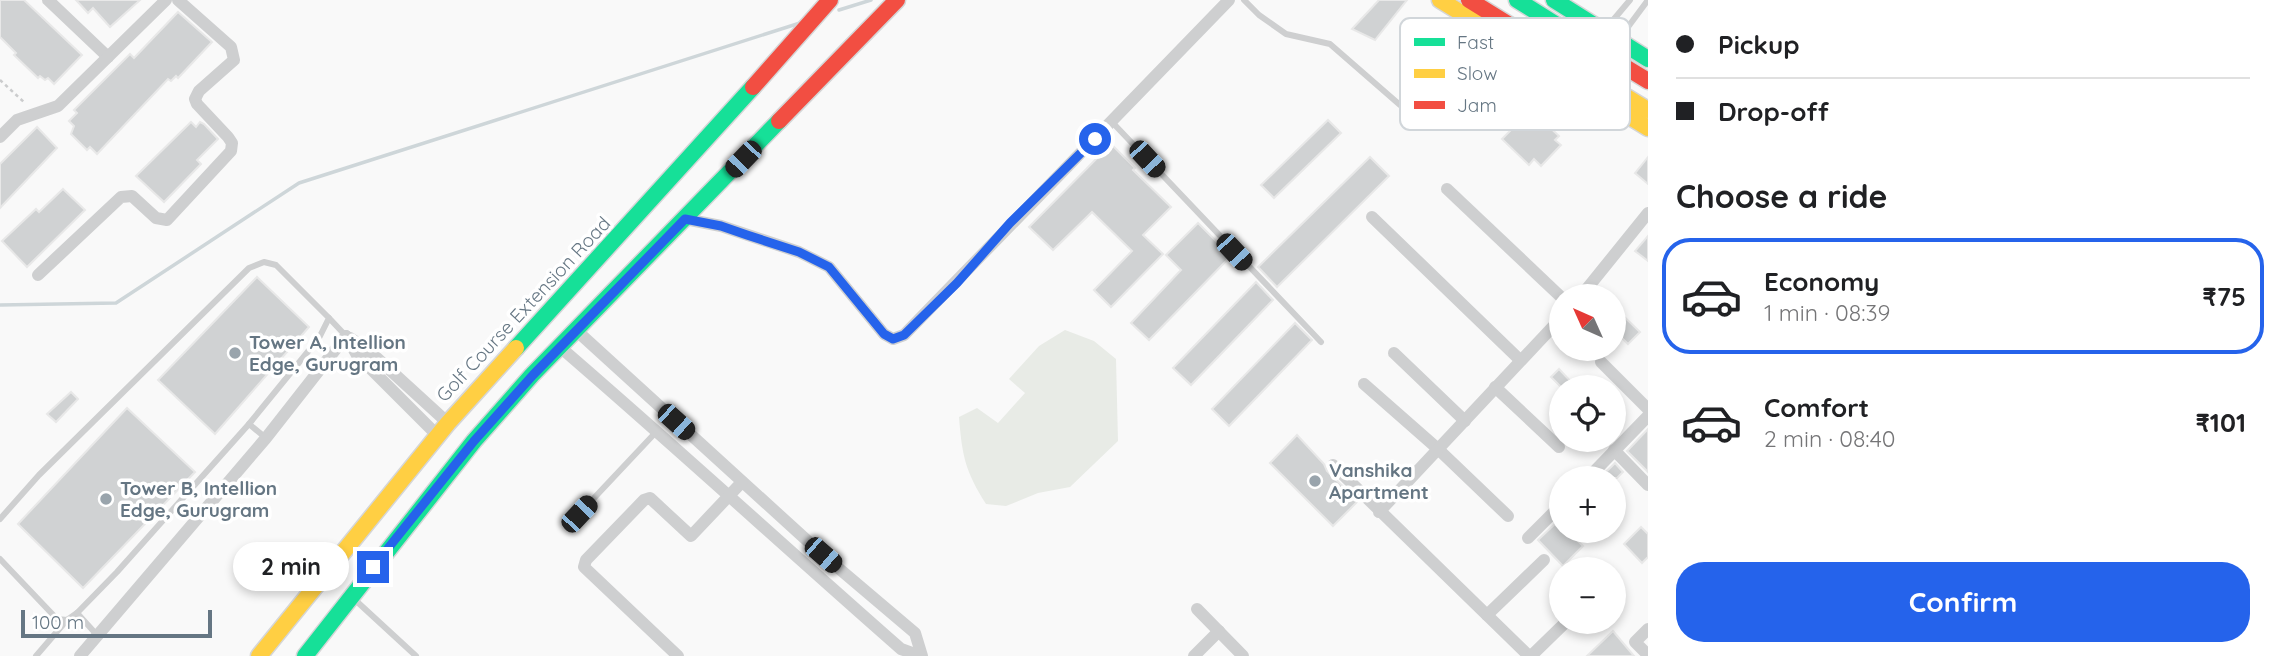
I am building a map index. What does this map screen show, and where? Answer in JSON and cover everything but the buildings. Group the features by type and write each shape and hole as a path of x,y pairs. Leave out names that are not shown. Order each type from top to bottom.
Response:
{"main road":[{"name":"Golf Course Extension Road","path":"259,656 443,429 830,0"},
{"path":"304,656 474,441 560,347 897,0"},
{"path":"1440,0 1469,18"},
{"path":"1469,0 1498,18"},
{"path":"1517,0 1546,18"},
{"path":"1554,0 1583,18"},
{"path":"1630,48 1648,59"},
{"path":"1630,70 1648,81"},
{"path":"1630,99 1648,110"},
{"path":"1630,117 1648,128"}],"street":[{"path":"48,0 108,57"},
{"path":"0,137 18,120 58,106 166,0"},
{"path":"38,275 121,197 132,196 156,218 167,220 231,151 232,143 228,137 195,99 199,91 234,60 234,52 178,0"},
{"path":"685,219 734,230 799,252 829,267 884,334 893,339 904,335 1229,0"},
{"path":"1447,189 1549,286"},
{"path":"1592,284 1642,229 1648,213"},
{"path":"1372,217 1520,360"},
{"path":"1379,512 1549,330"},
{"path":"577,331 823,555 915,634 921,656"},
{"path":"80,656 266,438 346,336 357,355 443,429"},
{"path":"560,347 901,649 921,656"},
{"path":"1394,353 1465,421"},
{"path":"1601,362 1647,417 1626,438"},
{"path":"1364,384 1508,516"},
{"path":"1495,387 1549,438"},
{"path":"695,466 708,451"},
{"path":"1599,466 1612,452"},
{"path":"1616,452 1648,485"},
{"path":"1333,465 1530,656 1553,634"},
{"path":"678,656 584,567 586,559 644,500 650,498 691,536 742,481"},
{"path":"1528,538 1549,517"},
{"path":"1487,615 1544,560"},
{"path":"1197,609 1243,656"},
{"path":"1648,629 1635,642 1648,656"},
{"path":"1194,656 1219,631"}],"lane":[{"path":"1244,0 1259,15 1286,34 1330,44 1399,105"},
{"path":"1615,18 1630,0"},
{"path":"1630,24 1648,0"},
{"path":"1112,122 1321,342"},
{"path":"0,519 39,475 249,268 264,262 276,265 346,336"},
{"path":"36,656 67,620 78,613 117,572 249,424 319,338 329,318"},
{"path":"249,424 266,438"},
{"path":"579,514 657,431"},
{"path":"0,559 57,619 67,620"},
{"path":"352,597 416,656"},
{"path":"78,613 97,635"}],"path":[{"path":"0,80 24,103"}],"shaded area":[{"path":"1065,330 1094,341 1116,359 1118,441 1070,487 1038,493 1006,506 986,504 973,482 966,462 959,417 977,408 998,423 1025,393 1009,379 1039,346"}],"waterway":[{"path":"839,10 871,0"},
{"path":"0,305 116,303 299,183 800,23"}],"traffic: fast":[{"path":"1517,0 1546,18"},
{"path":"1554,0 1583,18"},
{"path":"1630,48 1648,59"},
{"path":"516,348 753,87"},
{"path":"305,656 474,441 532,375 779,121"}],"traffic: slow":[{"path":"1440,0 1469,18"},
{"path":"1630,99 1648,110"},
{"path":"1630,117 1648,128"},
{"path":"259,656 448,423 516,348"}],"traffic: jam":[{"path":"753,87 830,0"},
{"path":"779,121 897,0"},
{"path":"1469,0 1498,18"},
{"path":"1630,70 1648,81"}],"place":[{"name":"Tower A, Intellion Edge, Gurugram","path":"235,353"},
{"name":"Vanshika Apartment","path":"1315,481"},
{"name":"Tower B, Intellion Edge, Gurugram","path":"106,499"}],"route":[{"path":"373,567 474,441 533,375 685,219 721,226 799,252 829,267 884,334 893,339 904,335 957,283 1010,223 1095,139"}]}
